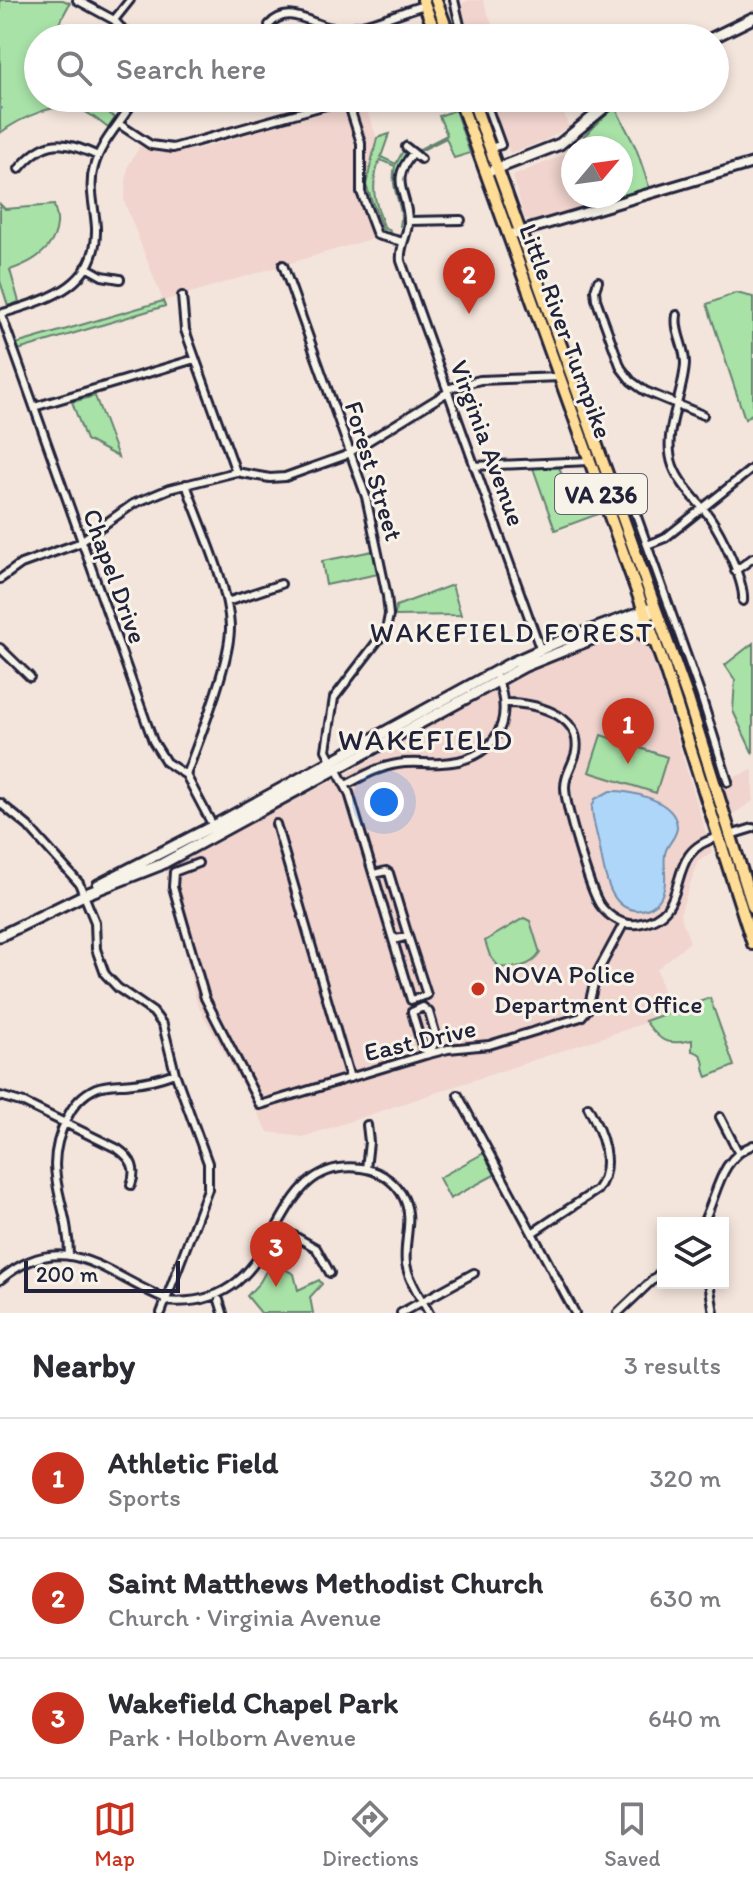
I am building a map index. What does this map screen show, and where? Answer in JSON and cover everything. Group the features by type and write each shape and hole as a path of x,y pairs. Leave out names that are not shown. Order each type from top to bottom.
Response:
{"main road":[{"path":"437,0 445,24"},
{"path":"424,2 432,24"},
{"path":"729,30 753,18"},
{"name":"Little River Turnpike","path":"464,112 659,652 753,944"},
{"name":"Little River Turnpike","path":"477,112 695,718 753,907"},
{"path":"486,173 560,144 599,112"},
{"path":"0,936 86,894 146,871 215,830 542,653 656,608"},
{"path":"605,634 644,613"},
{"path":"542,653 605,634 636,629 648,637 659,652"}],"street":[{"path":"77,0 118,24"},
{"path":"114,20 130,0"},
{"path":"358,24 437,0"},
{"path":"454,0 460,24"},
{"path":"270,24 287,15 321,24"},
{"path":"1,314 60,293 86,267 95,239 91,183 98,156 126,112"},
{"path":"119,124 151,145 173,148 300,112"},
{"path":"353,112 361,143 361,192 377,235 403,242 408,221 399,181 403,167 413,153"},
{"path":"489,112 501,145 490,148"},
{"path":"19,169 35,152 56,143 71,144 98,156"},
{"path":"406,147 421,159"},
{"path":"509,235 753,163"},
{"path":"408,221 461,220"},
{"name":"Virginia Avenue","path":"403,242 401,261 542,653"},
{"name":"Forest Street","path":"283,265 369,508 389,615 383,635 334,698 326,743 334,766"},
{"path":"86,267 102,276 120,279"},
{"path":"598,281 596,299 626,375 637,386 703,415"},
{"path":"182,296 183,323 236,472"},
{"name":"Chapel Drive","path":"1,314 153,741 166,762 186,775 215,830"},
{"path":"677,315 676,327 685,366 670,442 670,458 679,479 714,524 742,586 743,601"},
{"path":"34,407 195,359"},
{"path":"0,579 21,564 81,541 141,499 236,472 270,478 285,477 351,453 447,390 480,380 560,378 572,374"},
{"path":"474,466 590,461"},
{"path":"647,545 665,538 753,468"},
{"path":"186,484 227,602 230,625 228,647 186,775"},
{"path":"636,514 728,782"},
{"path":"735,571 753,558"},
{"path":"227,602 281,584"},
{"path":"656,608 669,604"},
{"path":"0,648 30,677"},
{"path":"346,785 384,766 413,762 442,763 477,752 491,742 500,731 505,717 505,703 496,676"},
{"path":"505,703 543,707 561,718 572,732 576,753 568,770 565,788 570,811 597,899 608,913 624,923 647,921 663,912 676,893 686,857 699,843 753,828"},
{"path":"334,766 346,785 411,1000 427,995 389,873 374,874"},
{"path":"0,803 28,826 86,894 95,922 96,949 101,965 118,988 158,1018 208,1163 208,1189 161,1313"},
{"path":"276,824 350,1078"},
{"name":"East Drive","path":"198,863 178,868 174,872 173,887 205,998 260,1105 438,1048 489,1045 583,1015 588,1009 596,975 624,923"},
{"path":"392,936 397,939 408,936"},
{"path":"424,1052 412,1012 417,1009 425,1007 428,1010 438,1048"},
{"path":"69,1256 68,1231 53,1162 56,1144 65,1123 81,1098 95,1088 144,1082 175,1073"},
{"path":"458,1095 575,1313"},
{"path":"0,1096 24,1103 124,1153 134,1168 131,1185"},
{"path":"532,1233 597,1190 603,1181 606,1167 604,1147 597,1123 588,1107"},
{"path":"720,1117 738,1152"},
{"path":"366,1169 367,1125"},
{"path":"705,1217 726,1165 738,1152 753,1145"},
{"path":"0,1280 37,1259 69,1256 101,1265 166,1300 197,1305 219,1300 239,1290 252,1277 300,1193 313,1180 338,1169 366,1169 388,1178 405,1200 410,1224 407,1264 429,1313"},
{"path":"280,1228 316,1248 330,1273"},
{"path":"401,1313 474,1273"},
{"path":"618,1313 657,1276"},
{"path":"710,1289 714,1313"},
{"path":"219,1300 223,1313"}],"shaded area":[{"path":"483,0 492,24 466,24 461,8 463,3"},
{"path":"323,112 367,112 377,138 366,185 384,235 163,301 124,201 128,166 140,146 164,153 195,150"},
{"path":"495,112 563,112 569,127 544,141 510,153"},
{"path":"561,155 561,208 586,208 534,224 524,217 513,176"},
{"path":"629,635 650,650 712,852 698,861 680,914 690,942 657,969 669,1015 303,1137 268,1132 197,1004 165,868 350,772 509,680"},
{"path":"753,770 753,801 732,815 721,782"}],"green space":[{"path":"0,0 63,0 70,3 59,24 24,24 24,112 42,112 0,133"},
{"path":"85,112 108,112 115,118 108,128"},
{"path":"456,112 470,153 454,158 446,138 418,152 422,155 418,159 411,158 404,178 410,230 400,226 394,183 395,166 380,160 375,195 385,229 390,230 387,241 366,185 377,138 389,134 381,157 396,164 403,151 401,146 406,141 416,151 447,135 439,116"},
{"path":"610,112 618,112 630,136 584,136"},
{"path":"633,142 636,148 650,189 633,194"},
{"path":"0,204 5,209 54,205 57,219 55,233 47,248 26,264 10,270 19,302 8,306 0,281"},
{"path":"736,293 753,297 753,413 745,419 707,304"},
{"path":"163,301 165,306 18,350 16,344"},
{"path":"95,396 118,457 86,440 72,402"},
{"path":"559,467 572,502 594,494 601,513 555,530 533,468"},
{"path":"373,551 378,574 326,585 322,561"},
{"path":"452,585 461,615 395,616 396,606"},
{"path":"753,643 753,754 733,711 735,680 725,665"},
{"path":"601,735 667,757 656,793 589,772"},
{"path":"524,918 530,921 540,953 527,964 499,967 490,956 485,941"},
{"path":"710,998 734,1066 707,1077 702,1058 692,1051 692,1040 676,1043 665,1041 645,1021"},
{"path":"484,1153 496,1174 450,1199 439,1178"},
{"path":"271,1262 294,1274 298,1290 319,1280 322,1284 310,1297 313,1313 261,1313 247,1296 260,1282"}],"water":[{"path":"610,791 629,792 660,803 674,817 677,826 665,854 663,892 655,904 645,909 630,909 621,904 609,887 592,807 595,799"}],"place":[{"name":"Saint Matthews Methodist Church","path":"469,314"},
{"name":"Athletic Field","path":"628,764"},
{"name":"NOVA Police Department Office","path":"478,989"},
{"name":"Wakefield Chapel Park","path":"276,1287"}],"district":[{"name":"WAKEFIELD FOREST","path":"512,632"},
{"name":"WAKEFIELD","path":"426,739"}]}
